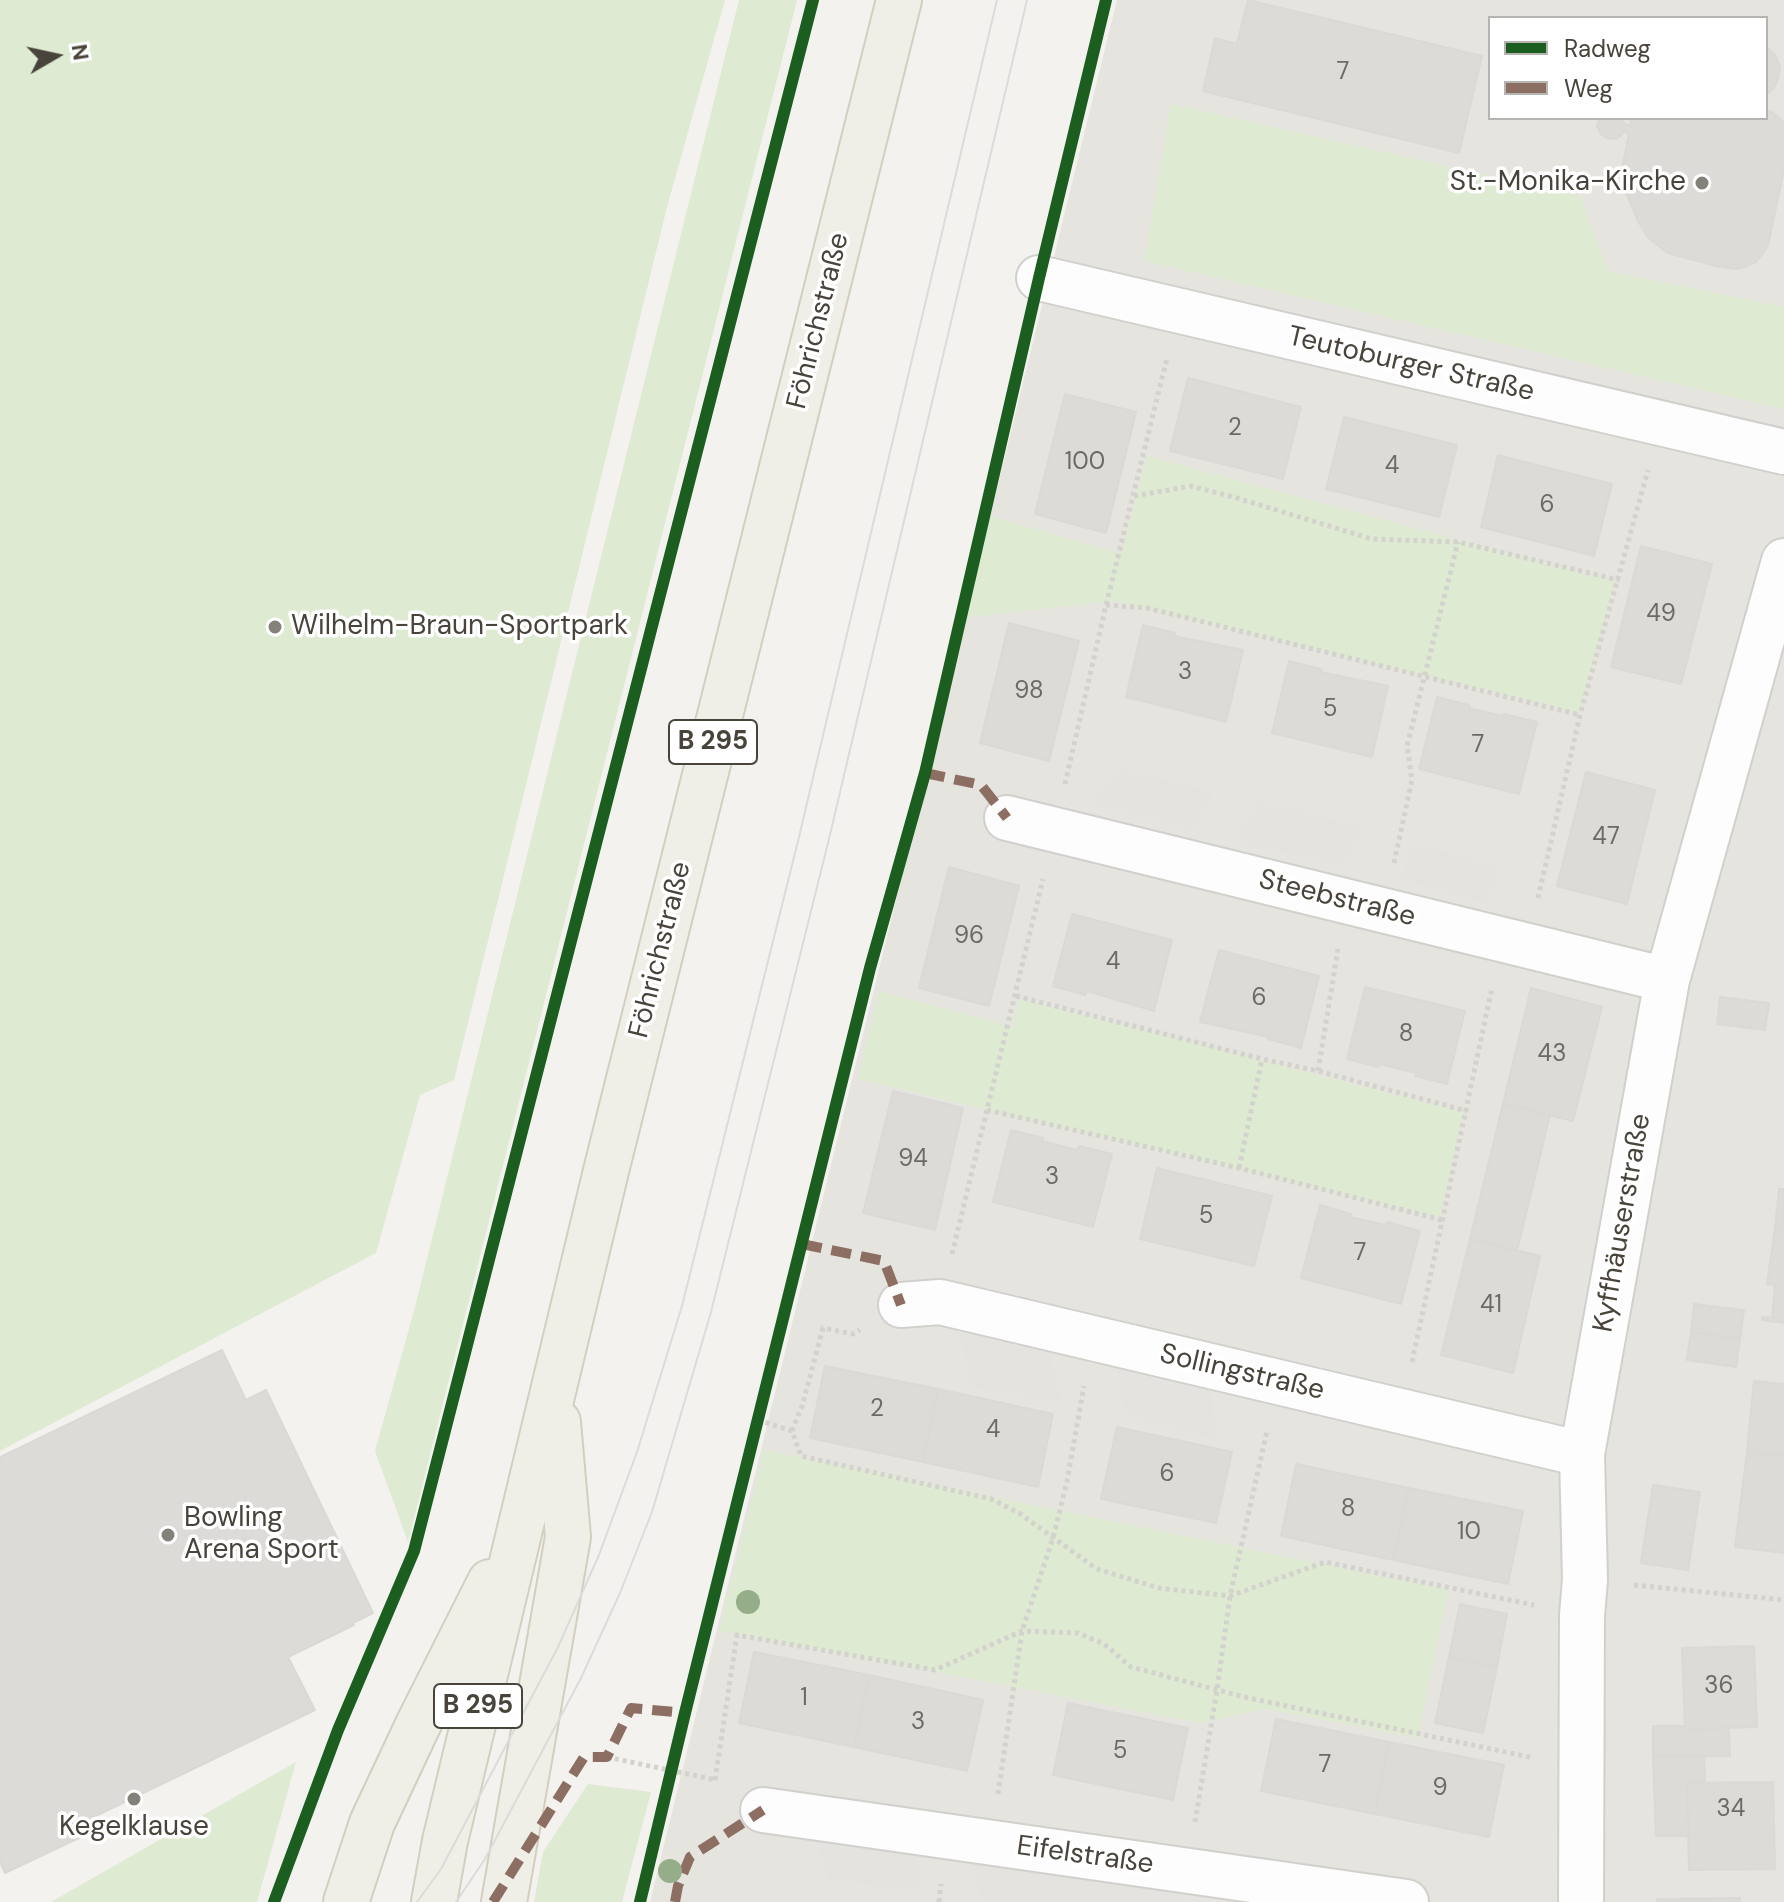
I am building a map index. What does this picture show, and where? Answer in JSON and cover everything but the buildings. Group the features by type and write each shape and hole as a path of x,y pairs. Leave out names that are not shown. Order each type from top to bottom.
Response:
{"main road":[{"name":"Föhrichstraße","path":"434,1902 445,1841 606,1171 899,0"},
{"path":"504,1902 568,1537 555,1384"},
{"path":"346,1902 372,1823 525,1512"}],"street":[{"name":"Teutoburger Straße","path":"1039,278 1784,452"},
{"name":"Kyffhäuserstraße","path":"1581,1902 1582,1454 1667,980 1784,561"},
{"name":"Steebstraße","path":"1007,818 1667,980"},
{"name":"Sollingstraße","path":"901,1305 940,1302 1582,1454"},
{"name":"Eifelstraße","path":"763,1810 1406,1902"}],"path":[{"path":"1402,1411 1467,1111 1661,424"},
{"path":"1134,496 1191,486 1372,539 1458,542 1619,580"},
{"path":"1318,1071 1365,906 1412,780 1407,746 1458,542"},
{"path":"1106,605 1147,608 1580,715"},
{"path":"1016,996 1467,1111"},
{"path":"1239,1168 1262,1059"},
{"path":"987,1110 1239,1168 1442,1220"},
{"path":"901,1305 853,1334 823,1328 792,1431 801,1456 991,1499 1019,1513 1097,1569 1159,1588 1230,1596 1325,1562 1583,1597 1784,1600"},
{"path":"991,1842 1022,1631 1053,1538 1067,1481 1093,1338"},
{"path":"1187,1870 1230,1596 1278,1381"},
{"path":"758,1420 792,1431"},
{"path":"715,1780 737,1635 935,1670 1022,1631 1078,1633 1104,1644 1131,1667 1244,1697 1582,1768"},
{"path":"607,1757 672,1770"}],"shaded area":[{"path":"1117,0 1784,0 1784,1902 650,1902"},
{"path":"1120,770 1213,792 1193,829 1096,803"},
{"path":"1260,803 1362,827 1341,865 1235,841"},
{"path":"1414,844 1502,869 1484,902 1401,879"},
{"path":"958,1323 1047,1349 1062,1403 972,1386"},
{"path":"1116,1365 1210,1386 1216,1439 1126,1415"},
{"path":"813,1829 913,1843 923,1892 829,1879"},
{"path":"964,1851 1178,1884 1182,1902 985,1902"}],"green space":[{"name":"Wilhelm-Braun-Sportpark","path":"0,0 725,0 667,207 454,1080 420,1095 376,1253 0,1451"},
{"path":"739,0 797,0 408,1542 375,1451 415,1307"},
{"path":"1171,104 1580,196 1608,271 1784,307 1784,409 1144,261"},
{"path":"1147,456 1615,582 1579,712 1114,601 961,618 987,515 1121,554"},
{"path":"879,991 1013,1027 1019,999 1463,1112 1440,1217 858,1079"},
{"path":"764,1450 1448,1590 1418,1738 1266,1709 1200,1723 719,1630"},
{"path":"296,1762 257,1902 51,1902"},
{"path":"588,1784 651,1792 622,1902 534,1902 543,1852"}],"tram line":[{"path":"417,1902 441,1869 558,1647 599,1555 637,1452 682,1306 799,837 997,0"},
{"path":"456,1902 485,1859 581,1678 620,1593 652,1512 711,1312 828,843 1027,0"}],"marked path":[{"path":"925,773 981,785 1007,818"},
{"path":"802,1244 884,1261 901,1305"},
{"path":"493,1902 584,1757 607,1757 631,1708 685,1713"},
{"path":"675,1902 690,1857 763,1810"}],"cycle path":[{"path":"274,1902 338,1730 414,1551 813,0"},
{"path":"640,1902 870,968 925,773 1106,0"}],"place":[{"name":"St.-Monika-Kirche","path":"1702,183"},
{"name":"Wilhelm-Braun-Sportpark","path":"275,627"},
{"name":"Bowling Arena Sport","path":"168,1535"},
{"name":"Kegelklause","path":"134,1799"}]}
